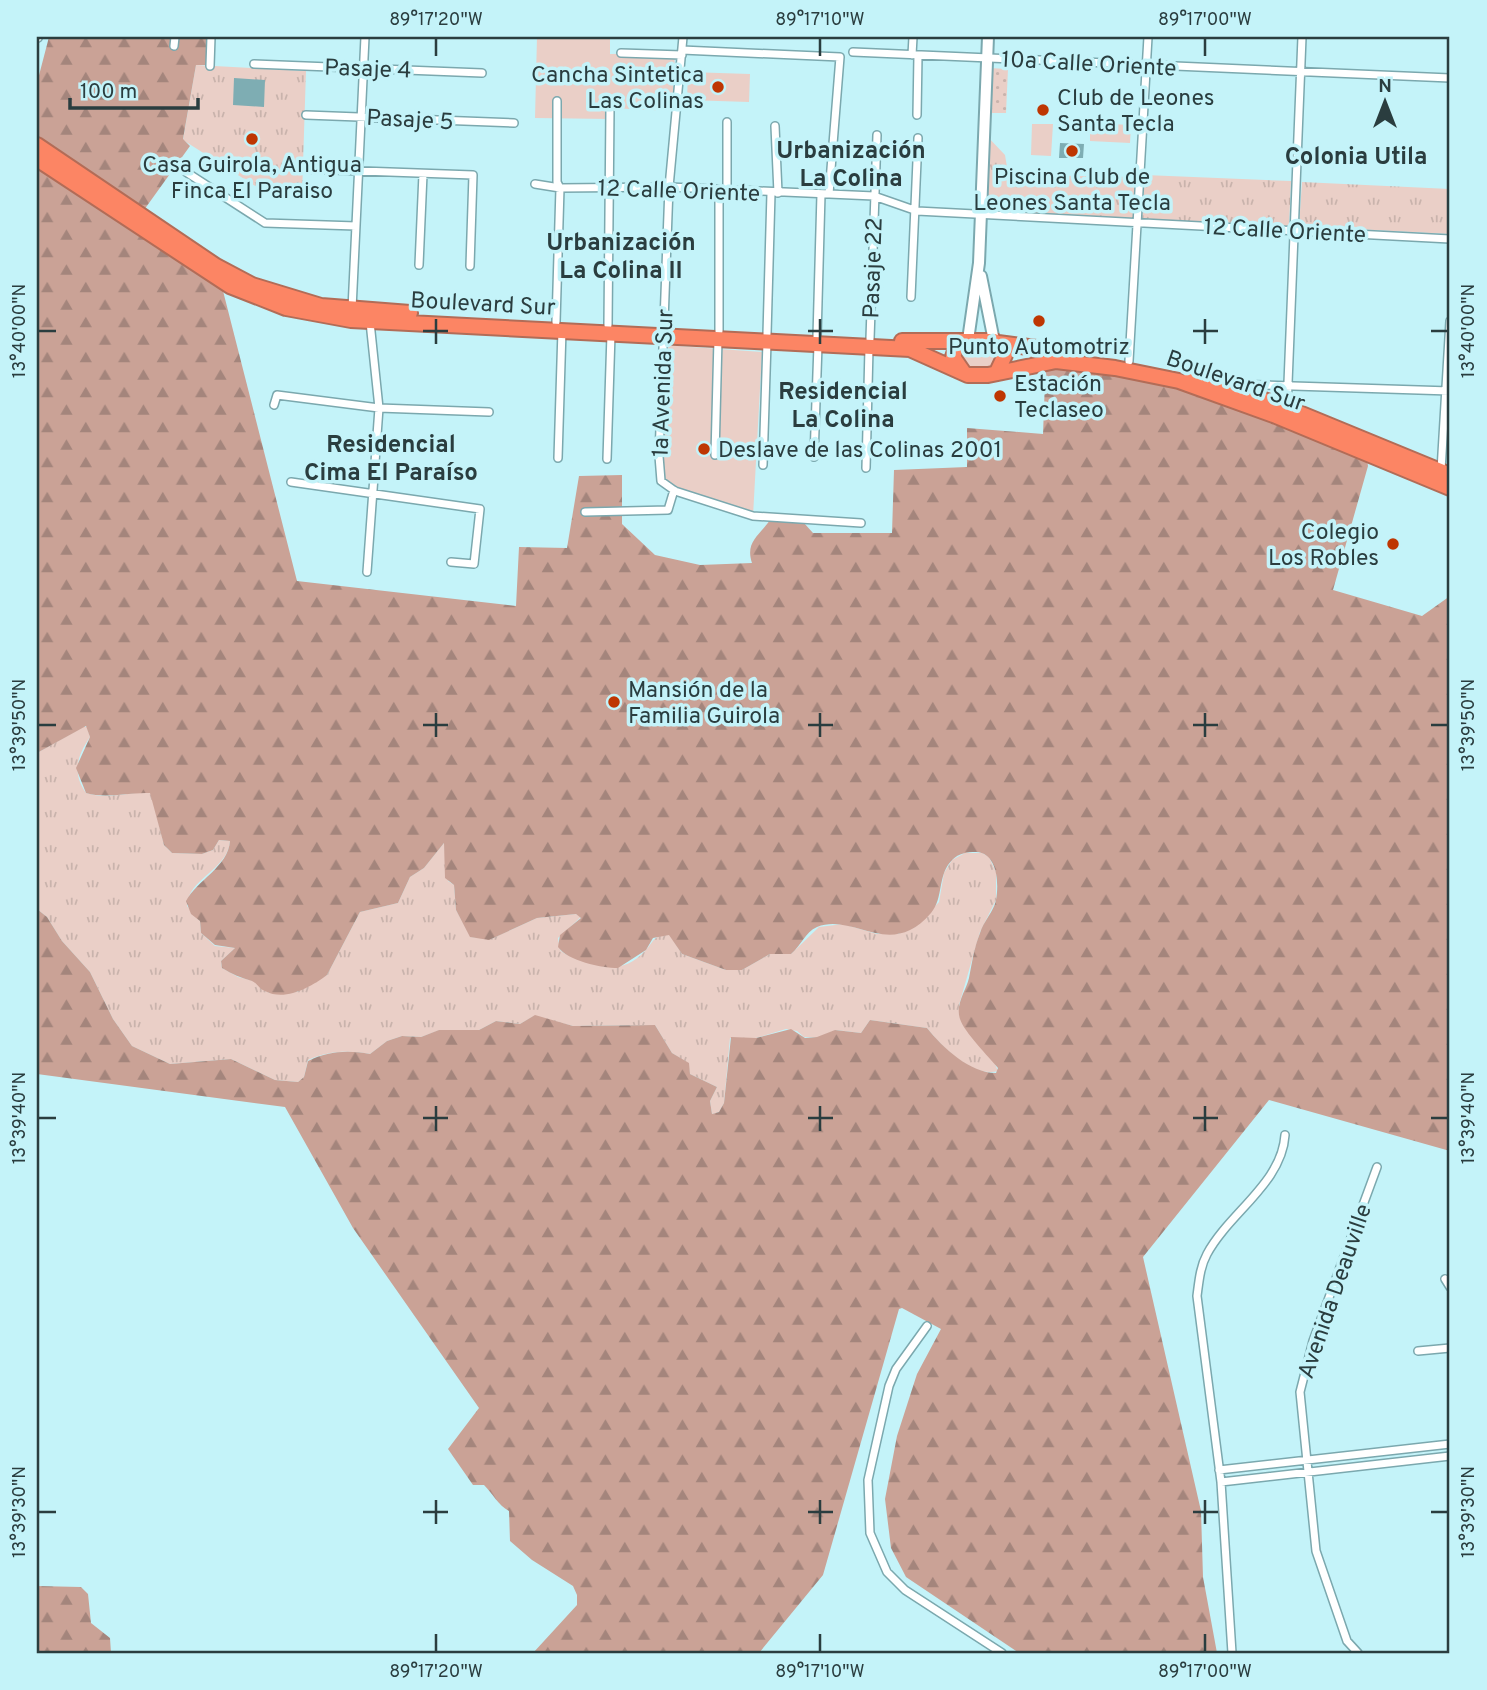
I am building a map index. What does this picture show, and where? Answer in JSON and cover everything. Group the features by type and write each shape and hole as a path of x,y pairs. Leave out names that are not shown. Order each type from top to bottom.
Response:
{"highway":[{"name":"Boulevard Sur","path":"37,145 230,274 292,299 370,316"},
{"name":"Boulevard Sur","path":"37,159 230,286 286,308 370,316 869,344 912,349 964,373"},
{"name":"Boulevard Sur","path":"869,344 965,340"},
{"path":"965,340 996,342 1004,350 1005,360 997,372 981,376 964,373 953,357 957,345 965,340"},
{"name":"Boulevard Sur","path":"996,342 1129,360 1221,383 1446,473"},
{"name":"Boulevard Sur","path":"997,372 1046,361 1066,361 1179,381 1276,416 1450,488"}],"street":[{"path":"174,46 175,37"},
{"path":"210,66 211,37"},
{"path":"352,310 365,37"},
{"name":"1a Avenida Sur","path":"683,37 669,187 659,474 661,481 674,490 758,518 861,523"},
{"path":"913,37 917,116"},
{"path":"965,340 979,263 988,37"},
{"path":"1129,360 1148,37"},
{"path":"1287,408 1290,386 1302,37"},
{"path":"621,53 682,52 840,57 825,194 814,457"},
{"name":"10a Calle Oriente","path":"853,52 1450,78"},
{"name":"Pasaje 4","path":"254,64 482,72"},
{"path":"557,101 557,182 560,188 558,458"},
{"path":"607,459 610,108"},
{"name":"Pasaje 5","path":"306,115 514,123"},
{"path":"715,455 727,122"},
{"path":"763,465 775,126"},
{"name":"Pasaje 22","path":"866,468 877,135"},
{"path":"911,297 918,138"},
{"path":"306,169 474,176 470,267"},
{"path":"186,172 263,222 356,226"},
{"path":"419,264 423,174"},
{"name":"12 Calle Oriente","path":"535,184 560,188 669,187 874,196 916,211 1450,239"},
{"path":"979,263 986,313 996,342"},
{"path":"367,572 379,408 370,316"},
{"path":"1446,473 1450,321"},
{"path":"1221,383 1449,391"},
{"path":"274,405 277,395 379,408 489,412"},
{"path":"291,482 480,509 474,564 451,562"},
{"path":"584,512 668,510 674,490"},
{"path":"1232,1653 1222,1482 1197,1296 1199,1275 1213,1245 1277,1168 1284,1149 1285,1135"},
{"name":"Avenida Deauville","path":"1358,1652 1347,1641 1316,1551 1300,1392 1306,1367 1377,1167"},
{"path":"1445,1279 1450,1287"},
{"path":"928,1326 896,1369 888,1387 868,1480 870,1533 887,1572 905,1590 1002,1653"},
{"path":"1418,1352 1450,1348"},
{"path":"1219,1470 1450,1444"},
{"path":"1222,1482 1450,1457"},
{"path":"1358,1652 1369,1653"}],"green space":[{"path":"49,37 209,37 207,65 196,65 183,139 190,146 144,210 37,140 37,83"},
{"path":"537,37 610,37 610,54 675,53 672,111 611,108 610,119 535,118"},
{"name":"Casa Guirola, Antigua Finca El Paraiso","path":"196,65 306,71 302,195 268,194 183,140"},
{"path":"989,68 1008,69 1006,113 987,113"},
{"name":"Cancha Sintetica Las Colinas","path":"688,72 750,74 749,102 687,100"},
{"path":"1090,123 1131,125 1130,143 1090,141"},
{"path":"1032,124 1053,124 1051,156 1031,155"},
{"path":"986,135 1005,155 1007,167 1015,175 1137,177 1135,218 984,213"},
{"path":"37,162 222,287 297,581 516,606 519,547 567,548 579,476 622,475 622,524 655,555 700,565 752,563 752,544 770,520 804,523 813,533 892,533 894,470 967,467 967,428 1043,434 1046,354 1193,390 1367,460 1368,466 1333,590 1422,616 1450,596 1450,1151 1269,1100 1143,1257 1201,1511 1203,1577 1217,1653 1019,1653 906,1577 891,1548 885,1499 897,1436 917,1374 941,1329 902,1308 899,1309 823,1575 759,1653 533,1653 577,1605 573,1586 532,1560 510,1541 509,1511 484,1485 473,1485 448,1449 479,1408 353,1228 285,1107 37,1074 37,909 47,917 62,941 90,972 113,1019 132,1046 170,1064 231,1059 275,1080 298,1082 304,1077 308,1061 323,1055 346,1052 370,1054 387,1041 402,1036 421,1037 439,1030 479,1030 496,1021 520,1024 535,1015 573,1026 655,1025 672,1053 689,1063 690,1074 717,1087 710,1101 712,1114 719,1112 724,1103 731,1037 756,1038 791,1029 805,1038 817,1037 835,1030 861,1033 870,1020 927,1028 949,1051 967,1064 986,1072 996,1073 998,1068 966,1031 959,1013 978,939 995,904 997,893 993,863 983,854 976,852 963,853 947,866 935,907 916,927 887,935 845,925 817,927 809,932 791,954 770,954 742,970 726,970 682,954 669,935 653,938 646,950 618,968 577,960 558,947 560,935 581,918 576,914 537,918 489,940 470,937 456,910 454,885 445,878 444,843 424,868 410,877 398,903 360,912 327,975 313,984 289,994 273,994 222,968 221,961 235,948 215,945 201,933 200,921 191,914 186,901 224,858 230,841 219,840 213,850 202,854 172,853 164,845 150,793 86,793 76,768 90,737 86,726 37,753"},
{"path":"1145,175 1291,181 1289,227 1142,219"},
{"path":"1302,182 1450,189 1449,234 1299,226"},
{"path":"663,345 762,352 753,516 668,487 659,471"},
{"path":"989,345 998,351 1000,361 990,367 969,367 960,359 961,351 968,346"},
{"path":"87,727 90,737 79,758 78,772 86,793 110,796 151,792 164,845 172,853 202,854 213,850 219,840 230,841 222,860 193,889 187,906 200,921 201,933 215,946 235,948 221,961 222,968 238,977 254,981 269,993 297,992 327,975 360,912 398,903 410,877 424,868 444,843 448,881 454,885 456,910 471,937 491,939 537,918 576,914 581,917 558,938 560,950 569,956 606,967 622,966 637,958 657,937 670,935 682,954 726,970 742,970 770,954 791,954 819,927 843,924 877,934 898,934 915,927 939,902 944,873 952,860 965,853 982,853 989,857 996,872 996,900 980,932 959,1005 963,1025 993,1060 998,1071 978,1070 959,1059 927,1028 870,1020 861,1033 836,1030 819,1037 804,1037 797,1031 786,1029 756,1038 730,1038 724,1103 719,1112 712,1114 710,1101 717,1087 690,1074 688,1063 672,1053 655,1025 573,1026 534,1016 520,1024 496,1021 479,1030 440,1030 421,1037 402,1036 387,1041 370,1054 346,1052 323,1055 308,1060 304,1077 298,1082 275,1080 231,1059 170,1064 132,1046 113,1019 90,972 62,941 47,917 37,909 37,753"},
{"path":"37,1586 81,1587 88,1594 91,1623 110,1638 111,1653 37,1653"}],"water":[{"path":"234,78 265,80 264,107 233,105"},
{"name":"Piscina Club de Leones Santa Tecla","path":"1060,143 1084,144 1083,158 1059,158"}],"place":[{"name":"Cancha Sintetica Las Colinas","path":"718,87"},
{"name":"Club de Leones Santa Tecla","path":"1043,110"},
{"name":"Casa Guirola, Antigua Finca El Paraiso","path":"252,139"},
{"name":"Piscina Club de Leones Santa Tecla","path":"1072,151"},
{"name":"Punto Automotriz","path":"1039,321"},
{"name":"Estación Teclaseo","path":"1000,396"},
{"name":"Deslave de las Colinas 2001","path":"704,449"},
{"name":"Colegio Los Robles","path":"1393,544"},
{"name":"Mansión de la Familia Guirola","path":"614,702"}],"district":[{"name":"Colonia Utila","path":"1356,156"},
{"name":"Urbanización La Colina","path":"851,164"},
{"name":"Urbanización La Colina II","path":"621,256"},
{"name":"Residencial La Colina","path":"843,405"},
{"name":"Residencial Cima El Paraíso","path":"391,458"}]}
